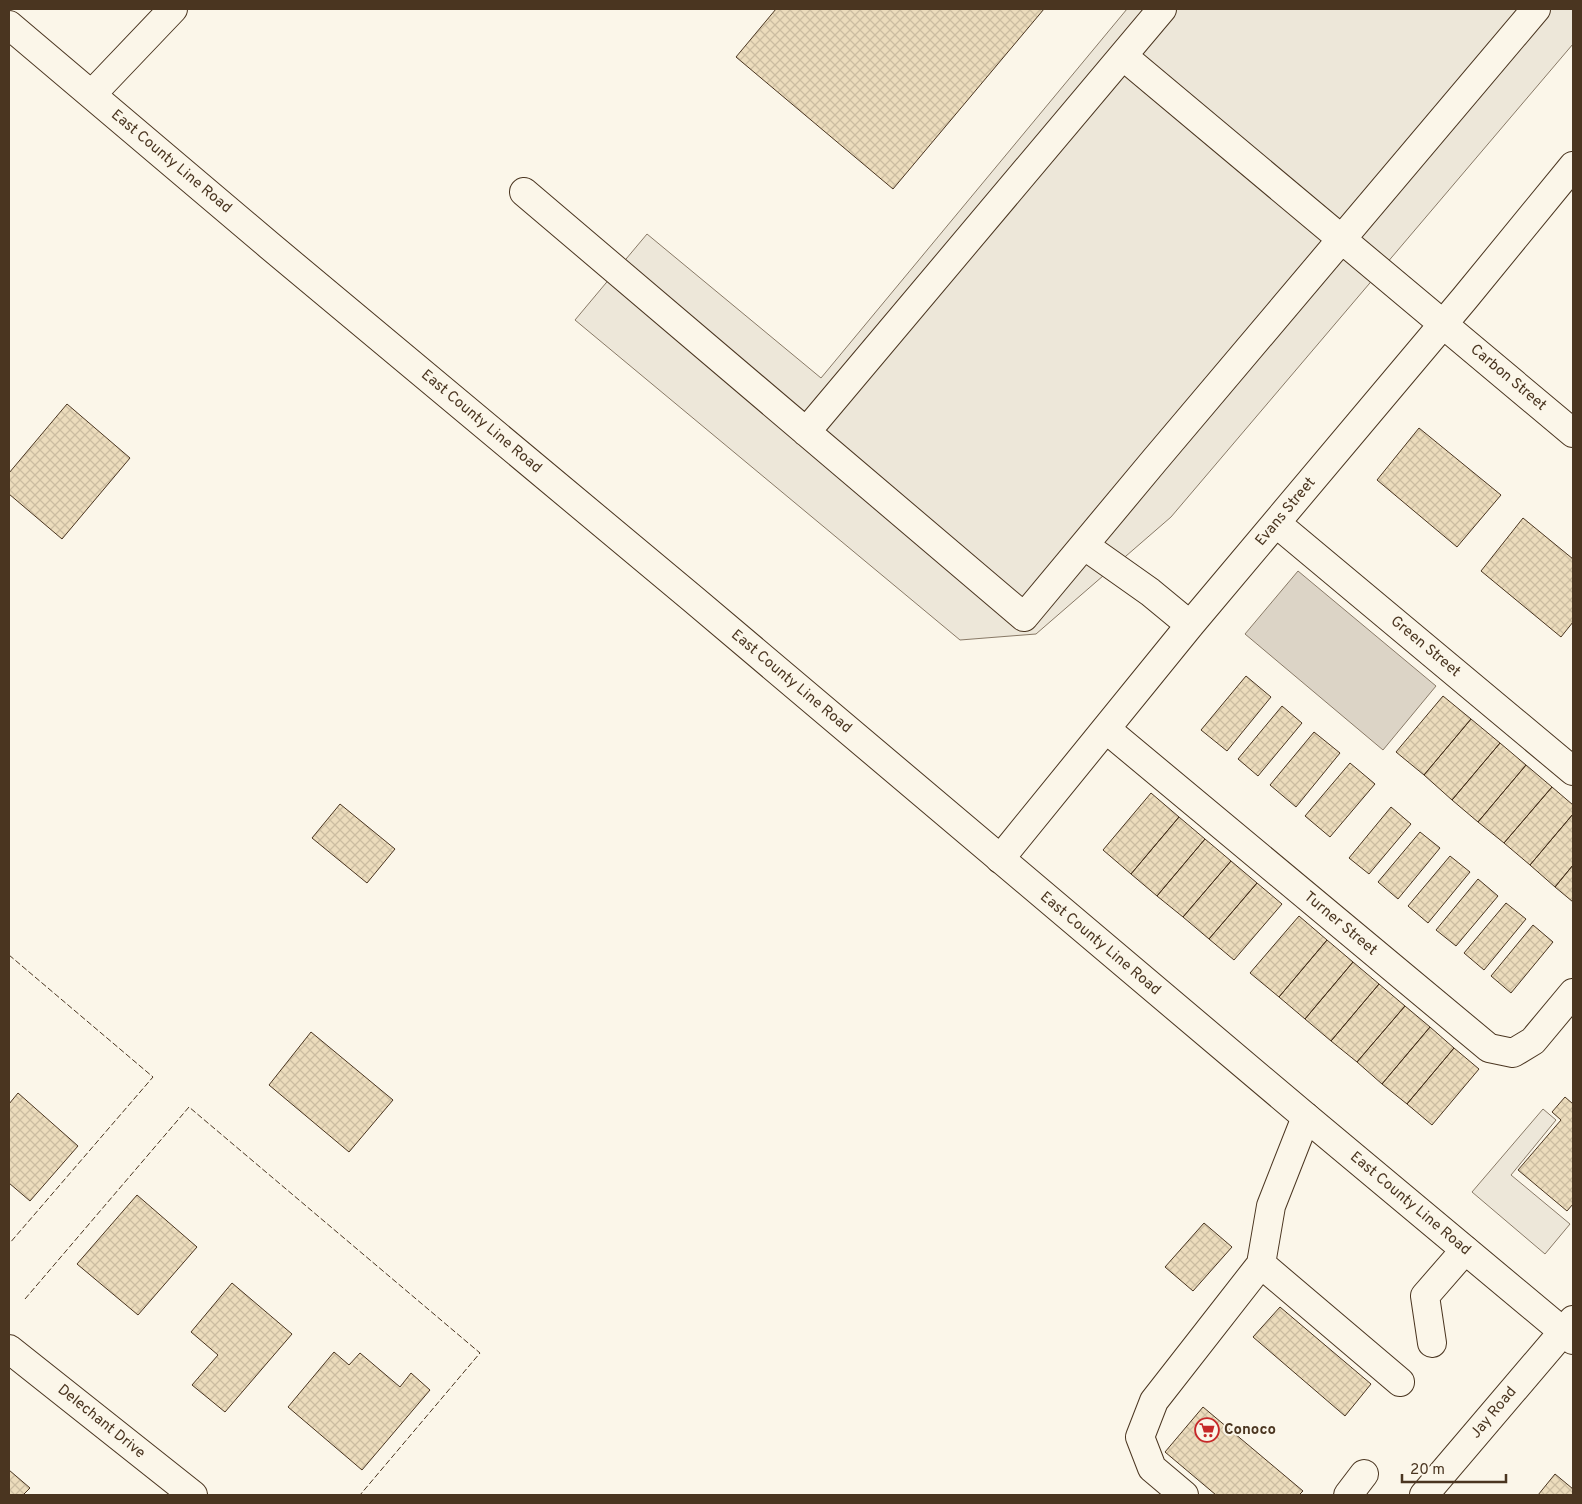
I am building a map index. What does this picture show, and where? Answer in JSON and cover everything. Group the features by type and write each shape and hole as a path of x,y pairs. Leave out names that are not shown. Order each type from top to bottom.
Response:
{"street":[{"path":"92,94 173,9"},
{"path":"806,432 1162,9"},
{"path":"524,192 1024,617 1536,9"},
{"name":"East County Line Road","path":"9,24 1306,1117 1465,1250 1570,1330"},
{"name":"Carbon Street","path":"1123,56 1573,433"},
{"name":"Evans Street","path":"1000,859 1190,625 1444,324 1573,166"},
{"name":"Green Street","path":"1276,523 1573,771"},
{"path":"1085,546 1150,592 1190,625"},
{"name":"Turner Street","path":"1106,729 1489,1048 1513,1053 1533,1041 1573,993"},
{"path":"1184,1495 1152,1468 1140,1437 1154,1401 1261,1264 1271,1206 1306,1117"},
{"path":"1432,1343 1425,1296 1465,1250"},
{"path":"1261,1264 1400,1382"},
{"name":"Jay Road","path":"1424,1495 1570,1330"},
{"name":"Delechant Drive","path":"9,1349 193,1495"},
{"path":"1348,1495 1364,1474"}],"shaded area":[{"path":"1127,9 1573,9 1573,44 1171,517 1036,634 960,640 575,320 647,234 821,378"},
{"path":"1298,571 1436,686 1383,750 1245,634"},
{"path":"1543,1109 1556,1120 1511,1175 1570,1224 1545,1254 1472,1192"}],"building":[{"path":"776,9 1044,9 893,189 736,57"},
{"path":"67,404 130,458 62,539 9,494 9,473"},
{"path":"1419,428 1501,495 1457,547 1377,480"},
{"path":"1523,518 1573,559 1573,622 1561,637 1481,571"},
{"path":"1246,676 1271,697 1227,751 1201,730"},
{"path":"1443,696 1471,719 1424,775 1396,752"},
{"path":"1282,706 1302,723 1258,776 1238,759"},
{"path":"1471,719 1500,743 1452,800 1424,775"},
{"path":"1314,732 1340,753 1296,807 1270,785"},
{"path":"1500,743 1526,765 1478,822 1452,800"},
{"path":"1350,763 1375,784 1330,837 1305,816"},
{"path":"1526,765 1552,787 1504,843 1478,822"},
{"path":"1552,787 1573,805 1573,814 1530,865 1504,843"},
{"path":"1151,793 1179,817 1131,874 1103,850"},
{"path":"340,804 395,849 367,883 312,838"},
{"path":"1391,807 1411,824 1369,874 1349,858"},
{"path":"1573,814 1573,865 1555,887 1530,865"},
{"path":"1179,817 1205,839 1157,896 1131,874"},
{"path":"1420,832 1440,848 1398,899 1378,882"},
{"path":"1205,839 1231,861 1183,917 1157,896"},
{"path":"1450,856 1470,872 1428,923 1408,906"},
{"path":"1231,861 1257,883 1209,939 1183,917"},
{"path":"1573,865 1573,902 1555,887"},
{"path":"1478,879 1498,896 1456,946 1436,930"},
{"path":"1257,883 1282,904 1234,960 1209,939"},
{"path":"1506,903 1526,919 1484,970 1464,953"},
{"path":"1299,916 1327,940 1279,997 1250,973"},
{"path":"1533,925 1553,942 1511,993 1491,976"},
{"path":"1327,940 1353,962 1305,1019 1279,997"},
{"path":"1353,962 1379,984 1331,1041 1305,1019"},
{"path":"1379,984 1405,1006 1357,1062 1331,1041"},
{"path":"1405,1006 1430,1027 1382,1084 1357,1062"},
{"path":"1430,1027 1454,1048 1407,1104 1382,1084"},
{"path":"311,1032 393,1100 349,1152 269,1085"},
{"path":"1454,1048 1479,1069 1432,1125 1407,1104"},
{"path":"18,1093 78,1146 30,1201 9,1183 9,1104"},
{"path":"1565,1097 1573,1104 1573,1204 1567,1211 1518,1170 1561,1120 1552,1112"},
{"path":"137,1195 197,1247 138,1315 77,1264"},
{"path":"1204,1223 1232,1247 1193,1291 1165,1267"},
{"path":"232,1283 292,1334 225,1412 192,1385 218,1355 191,1332"},
{"path":"1280,1307 1371,1384 1345,1416 1253,1337"},
{"path":"334,1352 349,1365 360,1353 400,1387 411,1373 430,1390 362,1470 288,1407"},
{"name":"Conoco","path":"1203,1407 1303,1491 1299,1495 1216,1495 1165,1452"},
{"path":"9,1470 30,1488 23,1495 9,1495"},
{"path":"1555,1474 1573,1489 1573,1495 1538,1495"}],"fence":[{"path":"9,955 153,1077 9,1244"},
{"path":"25,1299 189,1107 480,1353 360,1495"}],"place":[{"name":"Conoco","path":"1207,1430"}]}
